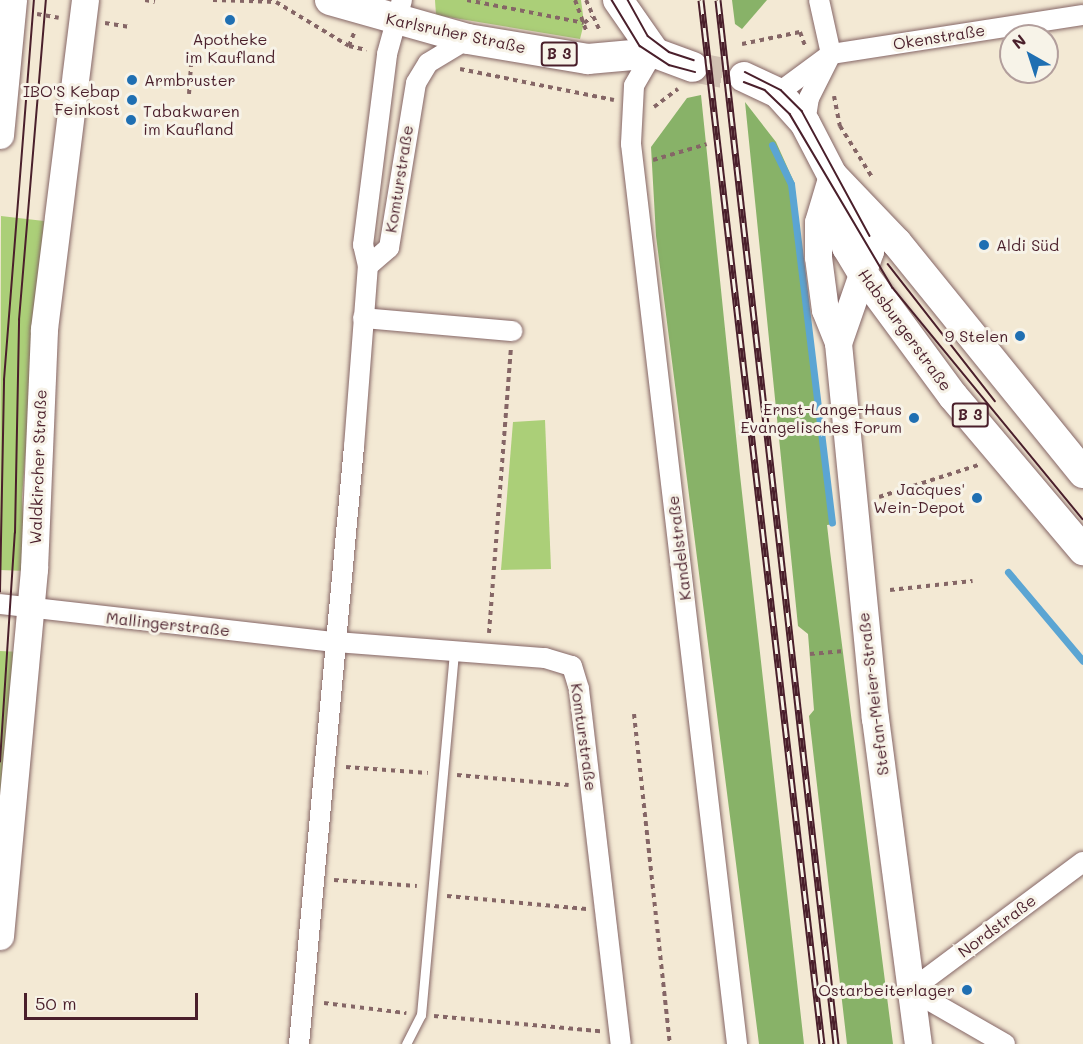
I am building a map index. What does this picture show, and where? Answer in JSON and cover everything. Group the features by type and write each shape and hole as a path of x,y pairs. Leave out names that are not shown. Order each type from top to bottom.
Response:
{"main road":[{"path":"0,135 13,0"},
{"name":"Waldkircher Straße","path":"0,936 31,608 44,329 85,0"},
{"name":"Karlsruher Straße","path":"330,0 399,10 468,39 588,59 645,55"},
{"path":"618,0 645,55"},
{"name":"B 3","path":"645,55 691,77"},
{"name":"Habsburgerstraße","path":"744,77 778,93 805,123 838,182 897,243 951,313 1083,473"},
{"name":"Habsburgerstraße","path":"838,182 847,247 863,274 911,342 1083,550"},
{"name":"Stefan-Meier-Straße","path":"838,182 818,222 818,258 825,310 838,343 871,684 918,1044"},
{"name":"Stefan-Meier-Straße","path":"838,343 846,308 863,274"},
{"path":"911,342 930,321 951,313"}],"street":[{"path":"805,123 809,98 831,54 819,0"},
{"name":"Komturstraße","path":"298,1044 336,642 368,266 363,244 387,54 399,10"},
{"name":"Okenstraße","path":"778,93 831,54 1083,15"},
{"name":"Komturstraße","path":"368,266 389,248 416,82 428,63 468,39"},
{"name":"Kandelstraße","path":"645,55 630,104 737,1044"},
{"path":"384,79 408,74 416,82"},
{"path":"363,318 512,331"},
{"name":"Mallingerstraße","path":"0,604 336,642"},
{"name":"Komturstraße","path":"336,642 545,658 572,666 621,1038"},
{"name":"Nordstraße","path":"911,990 1083,862"},
{"path":"911,990 1005,1044"}],"lane":[{"path":"405,1044 421,1015 454,651"}],"path":[{"path":"145,0 155,2"},
{"path":"213,0 276,2 349,46 387,54"},
{"path":"467,0 492,3 584,23 592,17 586,0"},
{"path":"575,0 584,23"},
{"path":"112,24 129,27"},
{"path":"597,27 645,55"},
{"path":"742,44 800,32"},
{"path":"189,94 192,51"},
{"path":"428,63 630,104 659,107 691,77"},
{"path":"652,160 707,144"},
{"path":"488,654 512,331"},
{"path":"879,497 984,463"},
{"path":"890,590 973,581"},
{"path":"810,654 844,651"},
{"path":"634,714 670,1044"},
{"path":"314,878 605,911"},
{"path":"303,1000 621,1038"}],"green space":[{"path":"435,0 581,0 584,23 580,39 436,15"},
{"path":"732,0 767,0 742,29 735,24"},
{"path":"701,95 740,475 804,1044 759,1044 656,236 651,147 687,98"},
{"path":"745,102 776,142 794,182 835,524 827,525 893,1044 847,1044 809,716 814,710 808,634 798,626"},
{"path":"1,216 44,221 22,497 26,571 0,570"},
{"path":"545,420 551,569 501,570 513,422"},
{"path":"0,651 21,652 0,885"}],"waterway":[{"path":"772,145 791,184 832,523"},
{"path":"1008,572 1083,661"}],"tunnel":[{"path":"693,67 744,77"}],"tram line":[{"path":"0,592 4,380 34,0"},
{"path":"0,762 15,533 19,320 46,0"},
{"path":"612,0 640,46 669,65 695,72"},
{"path":"628,0 648,36 669,52 694,60"},
{"path":"745,72 781,90 802,111 870,236"},
{"path":"744,82 765,90 790,114 893,288 1083,519"},
{"path":"888,264 995,401"}],"railway":[{"path":"701,0 822,1044"},
{"path":"718,0 836,1044"}],"place":[{"name":"Apotheke im Kaufland","path":"230,20"},
{"name":"Armbruster","path":"132,80"},
{"name":"IBO'S Kebap Feinkost","path":"132,100"},
{"name":"Tabakwaren im Kaufland","path":"131,120"},
{"name":"Aldi Süd","path":"984,245"},
{"name":"9 Stelen","path":"1020,336"},
{"name":"Ernst-Lange-Haus Evangelisches Forum","path":"914,418"},
{"name":"Jacques' Wein-Depot","path":"977,498"},
{"name":"Ostarbeiterlager","path":"967,990"}]}
